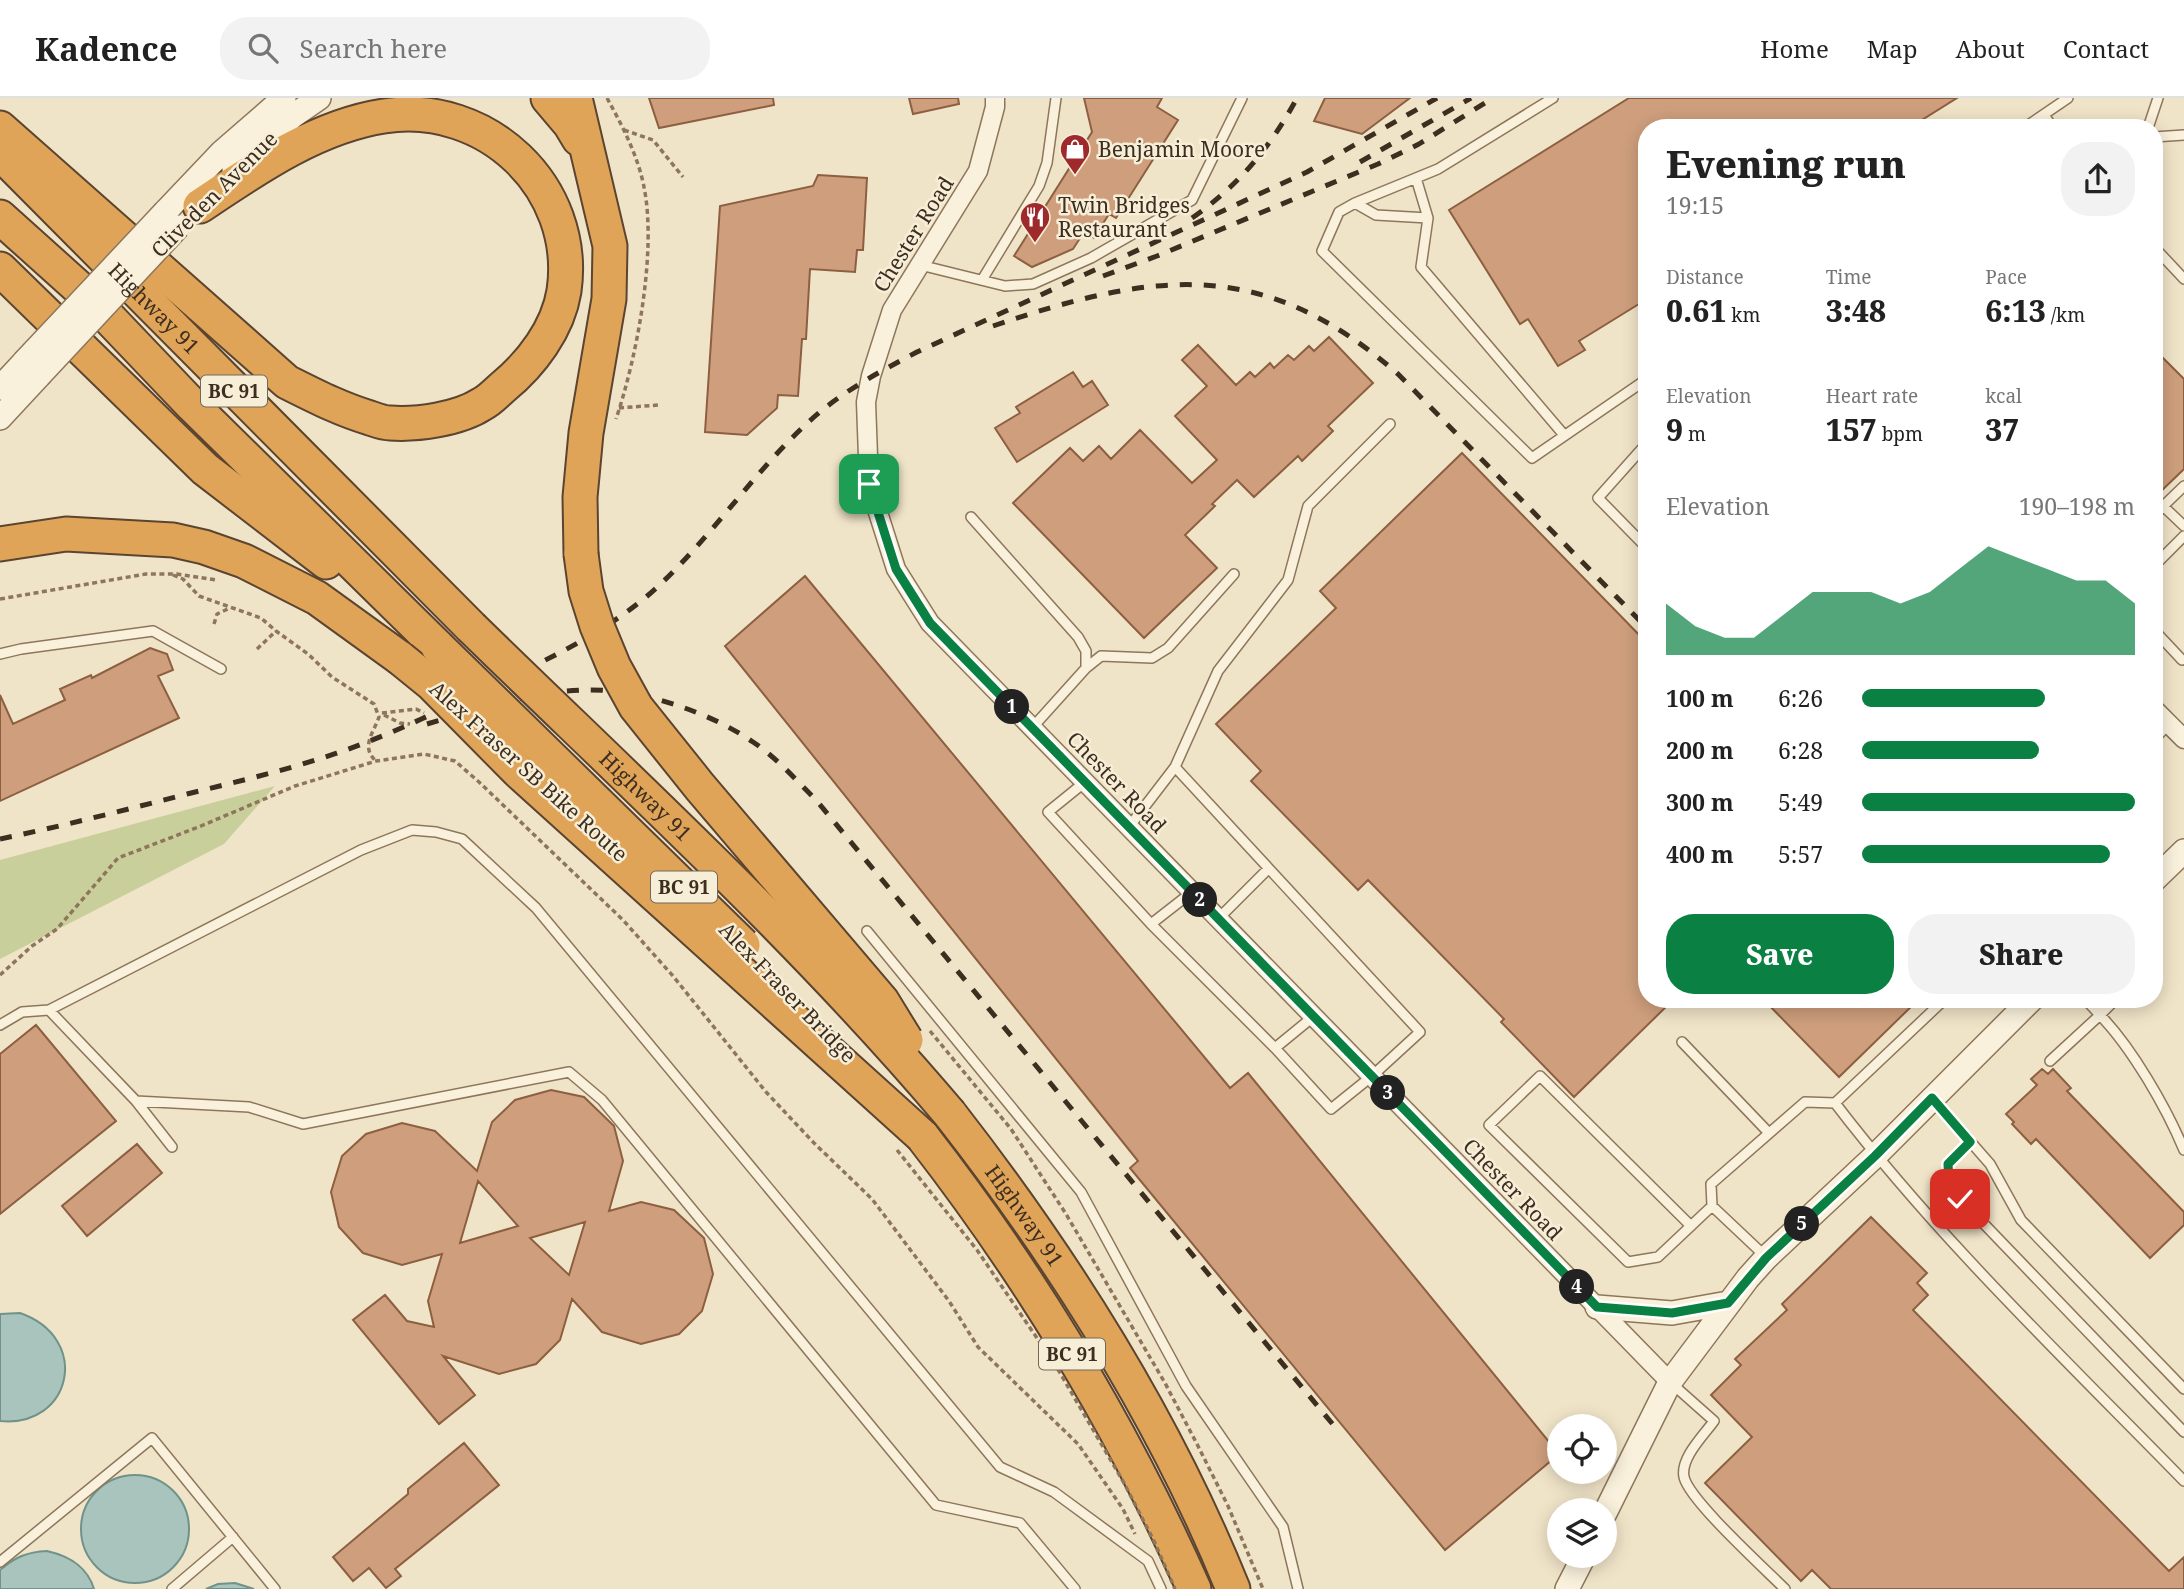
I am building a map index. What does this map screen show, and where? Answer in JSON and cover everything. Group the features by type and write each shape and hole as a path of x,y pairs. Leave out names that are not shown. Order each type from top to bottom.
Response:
{"highway":[{"path":"548,98 570,124 587,154"},
{"path":"575,98 610,246 609,299 586,433 580,497 581,554 586,591 597,626 614,667 636,707 882,1001 950,1114"},
{"path":"0,128 287,382 336,408 389,424 439,421 481,405 525,369 553,325 564,291 564,254 558,218 540,185 515,155 495,139 473,126 426,113 385,116 336,129 240,179 181,215"},
{"name":"Highway 91","path":"0,153 471,626 812,961 909,1065 950,1114 1029,1219 1103,1335 1171,1457 1233,1589"},
{"name":"Highway 91","path":"0,217 89,297 192,405 438,647"},
{"path":"0,270 205,469 438,647"},
{"path":"0,544 66,534 173,540 244,561 317,598 432,684 518,771 908,1142"},
{"path":"0,562 68,546 129,536"},
{"name":"Alex Fraser Bridge","path":"438,647 785,987 908,1142"},
{"name":"Highway 91","path":"908,1142 999,1239 1072,1354 1139,1474 1194,1589"}],"street":[{"name":"Cliveden Avenue","path":"181,215 222,152 284,98"},
{"name":"Cliveden Avenue","path":"0,418 31,369 181,215 293,116 318,98"},
{"name":"Chester Road","path":"995,98 978,171 892,310 871,376 866,402 869,484 896,569 930,623 1670,1382"},
{"name":"Cliveden Avenue","path":"0,388 31,369"},
{"path":"2163,718 2184,739"},
{"path":"2163,871 2184,851"},
{"path":"1612,1498 1670,1382 1728,1303 1766,1258 1875,1156 2023,1008"},
{"path":"1597,1307 1672,1313 1728,1303"},
{"path":"1567,1589 1578,1568"}],"lane":[{"path":"982,280 1039,186 1047,163 1056,98"},
{"path":"920,265 1005,286 1033,284 1091,258 1192,200 1242,98"},
{"path":"1553,98 1438,169 1356,202 1339,212 1322,251 1532,458 1638,385"},
{"path":"2038,119 2068,98"},
{"path":"2151,119 2158,98"},
{"path":"2044,115 2047,119"},
{"path":"2163,136 2184,135"},
{"path":"1416,178 1428,218 1421,267 1564,435"},
{"path":"1356,202 1376,215 1428,218"},
{"path":"2163,257 2184,279"},
{"path":"1129,827 1175,767 1218,671 1288,580 1308,506 1390,424"},
{"path":"1638,453 1598,498 1638,539"},
{"path":"2184,486 2163,506 2184,526"},
{"path":"971,517 1067,622 1086,652 1086,668"},
{"path":"2163,557 2184,536"},
{"path":"1032,728 1086,668 1101,656 1152,658 1168,649 1234,574"},
{"path":"0,654 153,631 221,669"},
{"path":"2163,640 2182,660"},
{"path":"2163,730 2169,724"},
{"path":"1085,782 1048,812 1152,924 1331,1108 1372,1076 1420,1032 1175,767"},
{"path":"0,1025 22,1012 49,1010 361,850 412,830 436,832 462,839 536,908 1000,1467 1054,1492 1148,1561 1161,1589"},
{"path":"1218,919 1268,869"},
{"path":"1152,924 1192,892"},
{"path":"867,931 1081,1192 1186,1385 1283,1527 1298,1589"},
{"path":"1766,1258 1712,1206 1712,1184 1805,1102 1835,1102 1935,1008"},
{"path":"2094,1008 2120,1036 2176,1131 2184,1150"},
{"path":"2050,1061 2108,1008"},
{"path":"49,1010 136,1101 172,1147"},
{"path":"1275,1048 1314,1016"},
{"path":"1682,1042 1769,1133"},
{"path":"136,1101 249,1107 303,1124 569,1072 602,1100 936,1505 1020,1523 1075,1589"},
{"path":"1691,1226 1540,1076 1489,1125 1628,1262 1658,1257 1691,1226 1712,1206"},
{"path":"1932,1098 1990,1164 2021,1220 2184,1389"},
{"path":"1835,1102 1875,1156 1942,1234 2014,1311 2184,1481"},
{"path":"1970,1142 1948,1164 1949,1182 1960,1199 2184,1432"},
{"path":"1670,1382 1714,1421 1686,1459 1683,1476 1695,1498 1785,1589"},
{"path":"0,1562 152,1438 275,1589"},
{"path":"172,1589 233,1537"}],"path":[{"path":"622,129 653,140 683,177"},
{"path":"619,408 658,405"},
{"path":"171,574 183,579 199,596 261,618 309,654 332,677 363,696 382,713 400,723 410,724"},
{"path":"0,599 135,575 171,574 218,580"},
{"path":"214,624 217,614 232,607"},
{"path":"257,649 276,631"},
{"path":"376,761 371,756 368,742 379,717 378,709"},
{"path":"382,713 416,709 428,716"},
{"path":"0,975 32,946 57,929 118,858 295,786 376,761 424,754 455,761 623,920 673,976 766,1092 872,1199 978,1346 1078,1444 1123,1508 1148,1561"},
{"path":"908,1142 977,1251 1056,1366 1124,1483 1175,1589"}],"green space":[{"path":"275,786 224,844 0,959 0,860"}],"water":[{"path":"20,1313 43,1325 57,1341 64,1360 64,1379 57,1396 44,1411 24,1419 0,1421 0,1314"},
{"path":"135,1475 156,1479 174,1490 185,1508 189,1529 185,1550 174,1568 156,1579 135,1583 114,1579 96,1568 85,1550 81,1529 85,1508 96,1490 114,1479"},
{"path":"47,1551 76,1563 87,1574 94,1589 0,1589 0,1570 6,1565 22,1556"},
{"path":"235,1583 254,1589 206,1589 218,1584"}],"building":[{"path":"649,98 773,98 774,105 659,128"},
{"path":"909,98 958,98 959,104 913,114"},
{"path":"1084,98 1162,98 1157,107 1178,120 1116,218 1109,214 1094,238 1084,232 1073,249 1032,267 1014,256 1092,132"},
{"path":"1325,98 1410,98 1362,134 1314,121"},
{"path":"1629,98 1957,98 1923,119 1638,119 1638,305 1579,341 1585,350 1558,366 1528,319 1520,324 1449,210"},
{"path":"818,175 867,178 863,250 857,250 855,272 810,269 806,339 802,339 798,396 778,395 777,408 747,435 705,432 720,206 813,186"},
{"path":"1329,337 1373,383 1328,426 1333,431 1302,461 1298,456 1254,497 1237,480 1212,504 1215,506 1185,535 1217,568 1144,638 1013,503 1070,448 1083,461 1099,446 1111,459 1140,430 1192,483 1217,460 1175,416 1207,386 1182,360 1198,345 1236,385 1250,372 1255,377 1270,363 1274,368 1288,355 1294,360 1309,346 1314,351"},
{"path":"2163,358 2184,379 2184,469 2163,489"},
{"path":"1073,372 1083,387 1092,381 1108,405 1017,462 995,428 1020,413 1016,407"},
{"path":"1462,453 1638,634 1638,1008 1665,1008 1574,1097 1501,1022 1504,1019 1368,880 1358,890 1251,781 1261,771 1216,724 1336,608 1320,591"},
{"path":"805,576 1230,1088 1248,1073 1547,1439 1547,1464 1445,1550 1130,1168 1138,1161 725,646"},
{"path":"150,648 167,654 173,670 158,676 179,718 0,801 0,695 13,724 65,700 60,689 91,675 92,678"},
{"path":"1772,1008 1910,1008 1839,1077"},
{"path":"36,1025 116,1121 0,1214 0,1054"},
{"path":"2042,1069 2048,1074 2053,1069 2071,1088 2067,1091 2184,1212 2184,1225 2150,1258 2036,1139 2031,1144 2006,1114 2037,1085 2031,1079"},
{"path":"551,1090 584,1097 614,1126 623,1161 609,1211 641,1202 674,1210 704,1238 713,1274 702,1311 679,1334 641,1344 602,1332 572,1299 560,1340 536,1364 499,1374 443,1356 475,1395 439,1424 353,1320 385,1295 407,1321 434,1327 428,1301 442,1254 402,1265 363,1253 339,1227 331,1192 342,1156 366,1134 402,1123 435,1131 477,1171 492,1122 515,1100","holes":["478,1181 518,1226 460,1243","585,1222 569,1275 530,1238"]},
{"path":"137,1144 162,1173 87,1236 62,1206"},
{"path":"1871,1217 1927,1273 1917,1283 1928,1295 1913,1310 2169,1571 2184,1557 2184,1589 1831,1589 1812,1570 1801,1581 1705,1483 1752,1437 1711,1395 1741,1365 1735,1359 1787,1310 1782,1304"},
{"path":"464,1443 499,1485 395,1569 401,1576 386,1588 369,1568 353,1581 333,1557"}],"railway":[{"path":"1192,218 1224,193 1252,165 1297,98"},
{"path":"0,839 94,818 323,758 431,715 553,656 592,635 646,597 690,554 792,438 826,407 851,390 917,352 1307,172 1437,98"},
{"path":"1360,162 1471,98"},
{"path":"1103,276 1378,164 1419,144 1493,98"},
{"path":"993,326 1105,294 1156,286 1204,285 1252,292 1300,309 1348,336 1398,374 1638,619"},
{"path":"427,724 524,698 563,691 604,690 649,697 694,711 762,748 816,800 1340,1433"}],"place":[{"name":"Benjamin Moore","path":"1075,176"},
{"name":"Twin Bridges Restaurant","path":"1035,244"}],"route":[{"path":"869,484 896,569 930,623 1597,1307 1672,1313 1728,1303 1766,1258 1875,1156 1932,1098 1970,1142 1948,1164 1949,1182 1960,1199"}]}
